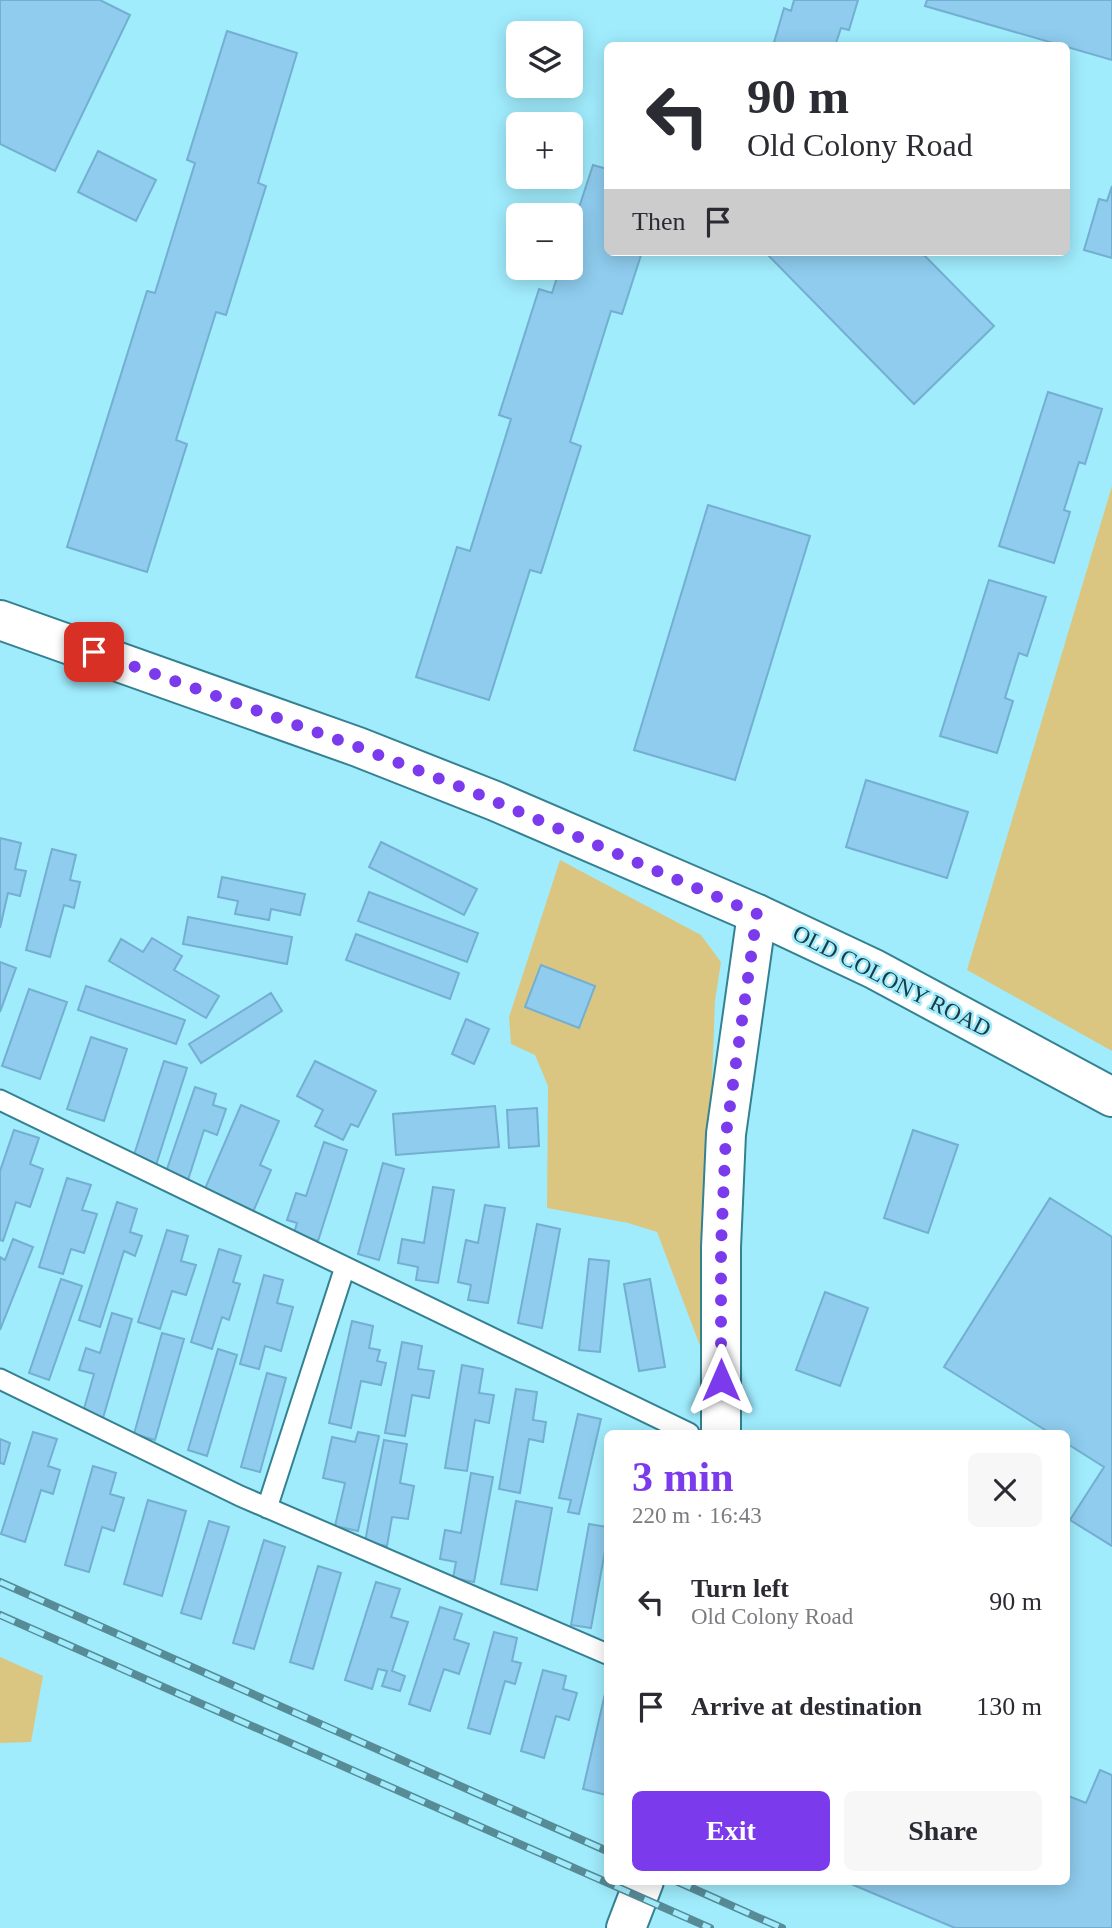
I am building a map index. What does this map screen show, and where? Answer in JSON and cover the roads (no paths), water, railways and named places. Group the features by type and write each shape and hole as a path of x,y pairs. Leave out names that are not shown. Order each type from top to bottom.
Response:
{"main road":[{"name":"OLD COLONY ROAD","path":"0,620 368,751 495,801 757,914 874,969 1112,1097"},
{"path":"721,1430 721,1247 726,1134 757,914"},
{"path":"626,1928 643,1885"}],"lane":[{"path":"0,1100 683,1430"},
{"path":"267,1508 345,1267"},
{"path":"0,1379 267,1508 604,1653"}],"railway":[{"path":"0,1582 604,1850"},
{"path":"0,1615 604,1881"},
{"path":"612,1885 710,1928"},
{"path":"685,1885 782,1928"}]}
